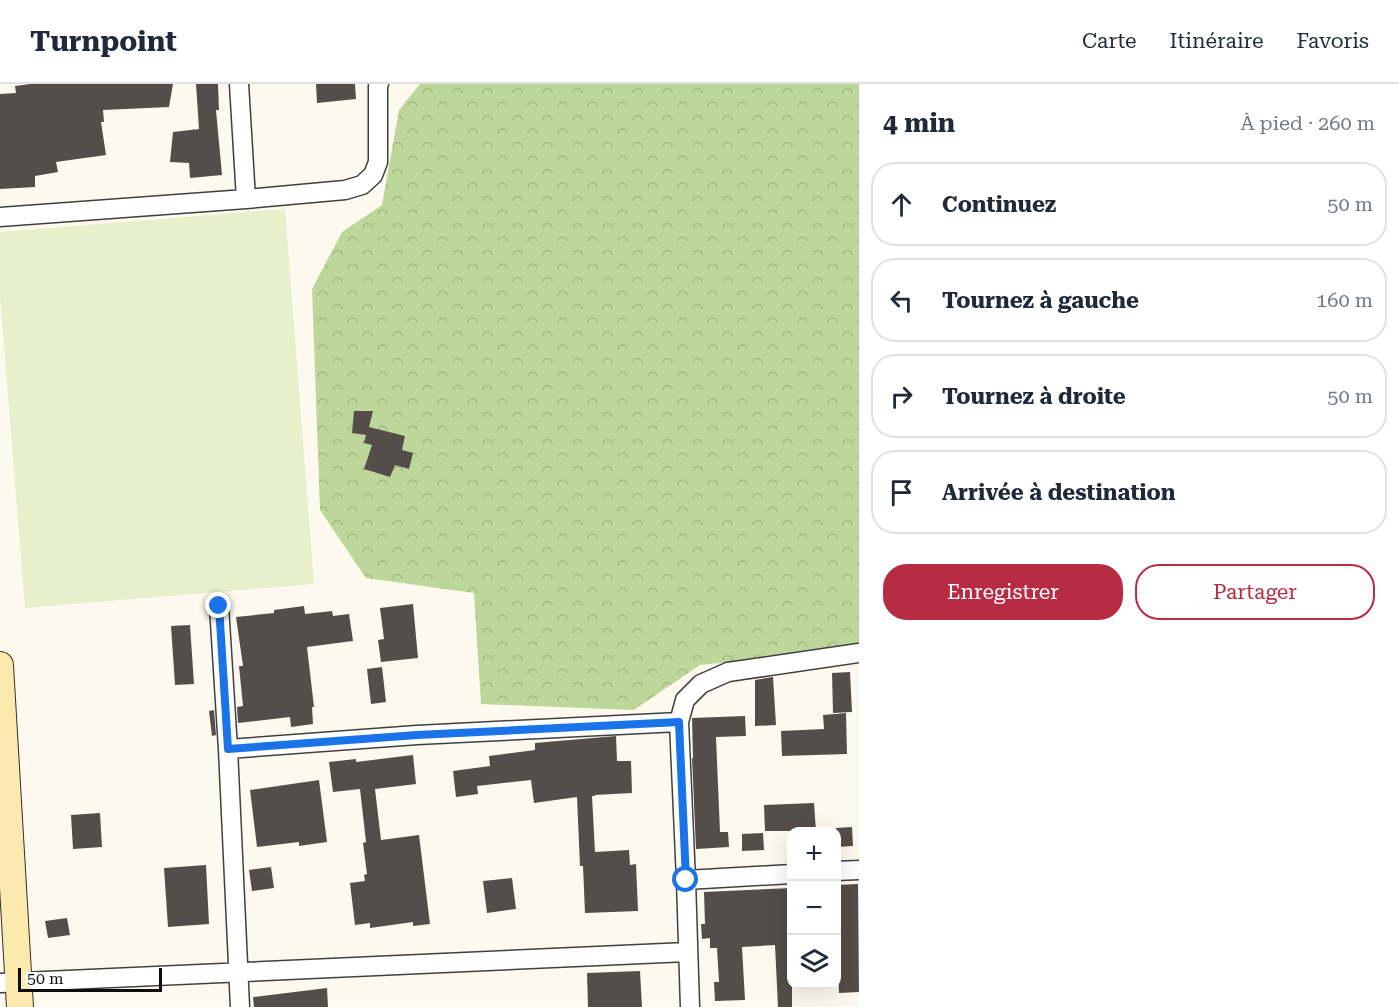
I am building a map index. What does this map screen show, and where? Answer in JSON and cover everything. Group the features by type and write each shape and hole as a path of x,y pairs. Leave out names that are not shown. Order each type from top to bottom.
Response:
{"street":[{"path":"239,84 246,199"},
{"path":"0,217 246,199 345,190 362,185 373,175 378,162 377,108 380,84"},
{"path":"219,606 240,1007"},
{"path":"690,1007 679,722 685,700 701,684 728,672 859,653"},
{"path":"0,665 13,991 239,974 687,952"},
{"path":"228,749 417,735 679,722"},
{"path":"841,872 859,870"},
{"path":"686,880 787,874"}],"green space":[{"path":"420,84 859,84 859,649 700,665 634,710 481,704 474,593 366,578 320,510 312,289 342,232 382,205 399,110"},
{"path":"285,209 314,584 25,608 0,295 0,232"}],"building":[{"path":"30,84 173,84 169,107 103,110 104,122 101,122 106,155 56,162 58,172 35,176 35,187 0,189 0,94 16,93 15,86"},
{"path":"196,84 218,84 219,110 216,110 222,175 190,178 189,163 170,162 173,132 199,129"},
{"path":"316,84 355,84 356,99 317,103"},
{"path":"354,411 373,411 369,427 405,436 402,450 413,453 409,469 395,465 390,477 364,469 372,445 364,443 366,435 352,433"},
{"path":"413,604 418,658 381,662 378,640 384,639 380,608"},
{"path":"304,606 305,614 332,611 333,616 349,614 353,641 307,647 314,707 312,707 313,724 291,727 290,717 238,723 237,707 243,706 239,666 243,666 236,617 274,613 274,610"},
{"path":"190,625 194,684 175,685 171,626"},
{"path":"382,667 386,702 371,704 367,669"},
{"path":"850,672 852,712 833,713 832,673"},
{"path":"773,677 776,725 755,726 755,680"},
{"path":"214,710 216,735 212,736 209,711"},
{"path":"846,713 847,754 782,756 781,731 824,729 823,715"},
{"path":"745,716 746,736 716,737 720,832 728,832 729,847 696,849 692,718"},
{"path":"616,736 617,761 631,761 632,793 592,796 595,852 629,850 630,865 636,864 638,911 585,913 577,797 534,803 531,780 477,786 478,794 456,797 453,771 490,766 489,756 535,750 535,743"},
{"path":"413,755 416,784 375,789 381,840 419,835 430,924 413,926 413,922 370,928 370,923 355,925 350,883 365,881 364,875 367,874 360,789 333,792 329,762 356,759 356,762"},
{"path":"319,780 327,842 299,846 299,842 257,847 250,790"},
{"path":"814,803 816,827 787,827 787,831 765,831 764,805"},
{"path":"100,813 102,847 73,849 71,815"},
{"path":"852,827 853,846 841,847 841,828"},
{"path":"763,833 764,850 742,851 742,834"},
{"path":"206,865 209,924 168,927 164,868"},
{"path":"271,867 274,888 252,891 249,870"},
{"path":"512,878 516,909 487,913 483,881"},
{"path":"858,884 859,992 839,993 839,989 841,989 841,885"},
{"path":"787,888 787,989 792,989 792,1007 778,1007 775,945 742,947 745,1000 715,1001 714,982 719,982 717,948 710,948 710,938 702,939 701,924 705,924 704,892"},
{"path":"67,918 70,935 48,938 45,921"},
{"path":"640,971 642,1007 588,1007 587,973"},
{"path":"327,988 328,1007 254,1007 253,997"}],"route":[{"path":"219,606 228,749 417,735 679,722 686,880"}]}
